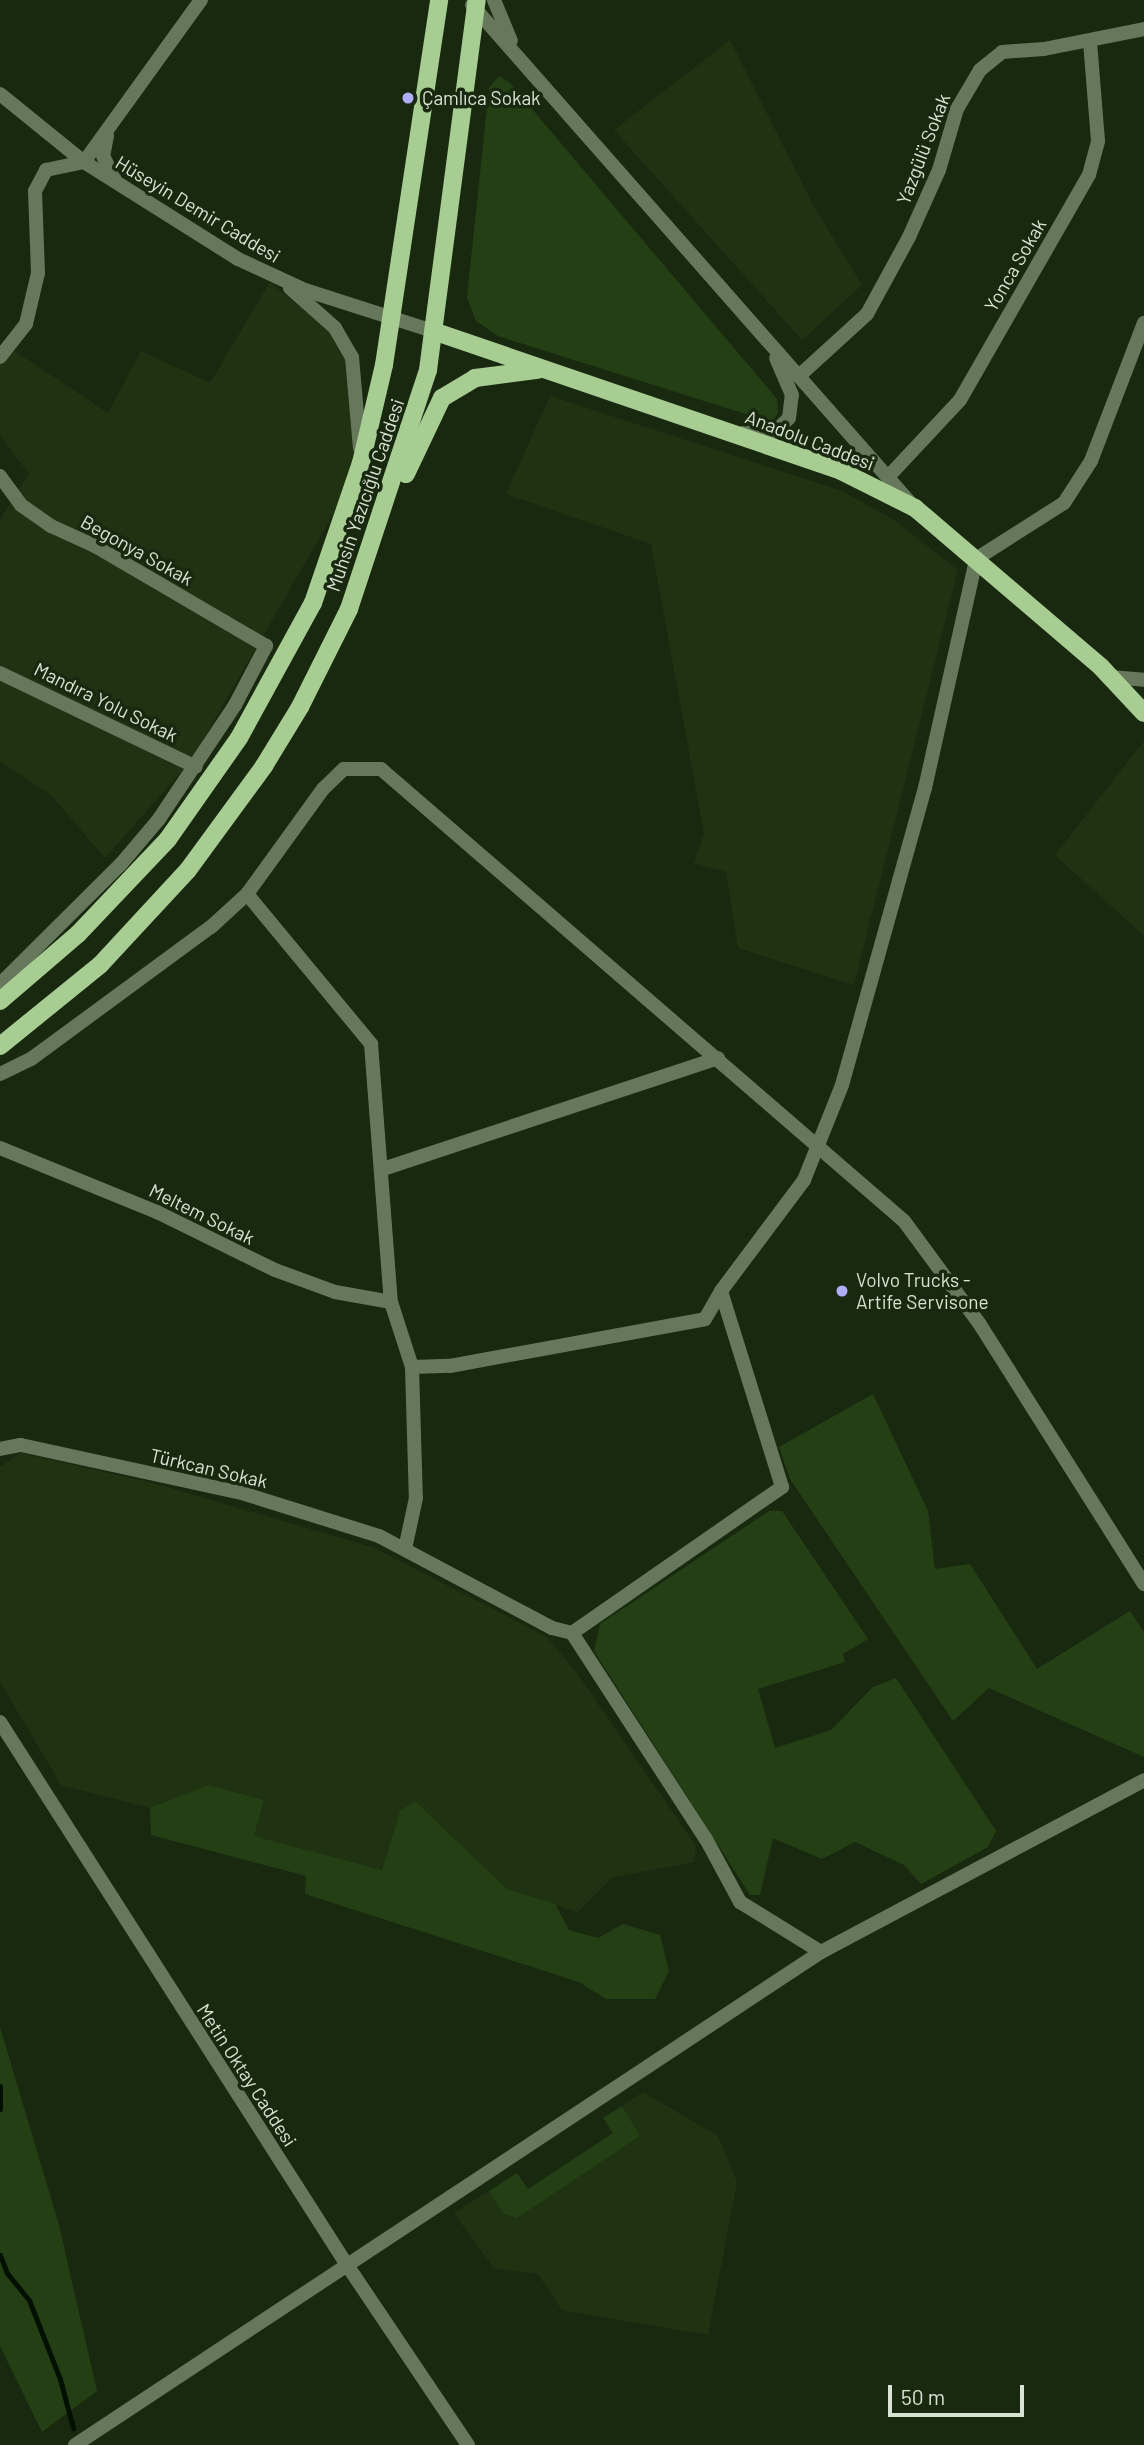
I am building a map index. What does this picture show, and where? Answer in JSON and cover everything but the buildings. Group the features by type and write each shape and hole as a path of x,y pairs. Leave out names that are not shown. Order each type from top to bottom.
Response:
{"main road":[{"name":"Muhsin Yazıcığlu Caddesi","path":"0,1001 129,885 168,839 239,738 313,603 361,463 393,318 439,0"},
{"name":"Muhsin Yazıcığlu Caddesi","path":"0,1046 100,965 188,870 300,707 365,570 428,370 436,332 474,3"},
{"name":"Anadolu Caddesi","path":"436,332 841,471 915,508 1111,677 1144,713"},
{"path":"365,570 442,398 475,378 545,369"}],"street":[{"path":"0,357 26,324 38,273 35,191 46,170 84,162 201,0"},
{"path":"494,0 522,61"},
{"path":"474,3 915,508"},
{"name":"Yazgülü Sokak","path":"799,376 867,314 909,237 939,170 957,109 980,70 1002,52 1090,41 1144,29"},
{"name":"Yonca Sokak","path":"888,477 961,400 1089,175 1098,141 1090,41"},
{"name":"Hüseyin Demir Caddesi","path":"0,94 84,162 278,279 436,332"},
{"path":"113,122 103,156 111,176 127,190"},
{"path":"278,279 323,315 352,357 361,463"},
{"path":"412,1367 450,1366 705,1319 721,1291 804,1180 842,1085 921,801 976,559 1064,503 1091,461 1144,323"},
{"path":"731,432 774,433 789,418 792,395 788,380 763,336"},
{"name":"Begonya Sokak","path":"0,476 21,505 51,526 95,546 266,646 196,767"},
{"name":"Mandıra Yolu Sokak","path":"0,673 196,767"},
{"path":"1111,677 1144,680"},
{"path":"0,984 121,864 196,767"},
{"path":"0,1074 31,1059 211,927 247,894 323,789 344,769 381,769 904,1221 979,1323 1144,1584"},
{"path":"247,894 371,1044 383,1169 391,1302 412,1367 416,1499 405,1549"},
{"path":"383,1169 718,1058"},
{"name":"Meltem Sokak","path":"0,1148 157,1212 275,1270 335,1292 391,1302"},
{"path":"721,1291 782,1487 572,1633 706,1839 740,1902 821,1952"},
{"name":"Türkcan Sokak","path":"0,1449 21,1445 245,1494 379,1536 552,1628 572,1633"},
{"name":"Metin Oktay Caddesi","path":"0,1722 347,2265 468,2445"},
{"path":"75,2445 821,1952 1144,1780"}],"shaded area":[{"path":"730,40 814,207 862,285 802,340 614,130"},
{"path":"499,76 510,83 777,399 778,413 771,422 498,336 476,321 467,297 489,88"},
{"path":"270,282 335,336 351,372 361,466 190,762 105,858 52,796 0,761 0,520 29,474 0,435 0,361 10,348 108,413 141,351 210,383"},
{"path":"550,396 842,491 894,520 958,570 854,985 738,948 726,872 694,863 704,834 651,544 506,494"},
{"path":"1144,741 1144,936 1055,855"},
{"path":"873,1394 928,1511 935,1569 970,1564 1037,1669 1130,1611 1144,1632 1144,1757 989,1688 953,1721 790,1479 779,1447"},
{"path":"20,1453 153,1483 375,1548 547,1637 576,1672 696,1846 694,1862 613,1877 578,1912 507,1889 415,1801 400,1812 382,1870 254,1836 264,1800 210,1785 150,1808 61,1785 0,1682 0,1467"},
{"path":"769,1511 782,1511 868,1639 843,1654 845,1662 758,1689 775,1748 831,1730 873,1687 896,1678 996,1831 988,1847 921,1884 904,1865 855,1842 822,1859 773,1838 760,1895 750,1895 594,1651 600,1624"},
{"path":"209,1785 264,1800 254,1836 382,1870 400,1811 415,1801 507,1889 555,1904 569,1930 598,1938 623,1924 660,1935 669,1971 655,1999 606,1999 579,1982 305,1894 306,1876 151,1835 150,1808"},
{"path":"0,2027 59,2225 97,2391 42,2432 0,2346"},
{"path":"643,2092 718,2136 737,2182 708,2335 562,2310 538,2274 494,2268 454,2213 489,2191 504,2213 640,2137 622,2106"},
{"path":"622,2106 640,2136 517,2218 504,2214 489,2191 517,2173 528,2189 613,2133 603,2118"}],"waterway":[{"path":"0,2086 0,2109"},
{"path":"0,2255 7,2273 29,2300 60,2379 73,2428"}],"place":[{"name":"Çamlıca Sokak","path":"408,98"},
{"name":"Volvo Trucks - Artife Servisone","path":"842,1291"}]}
